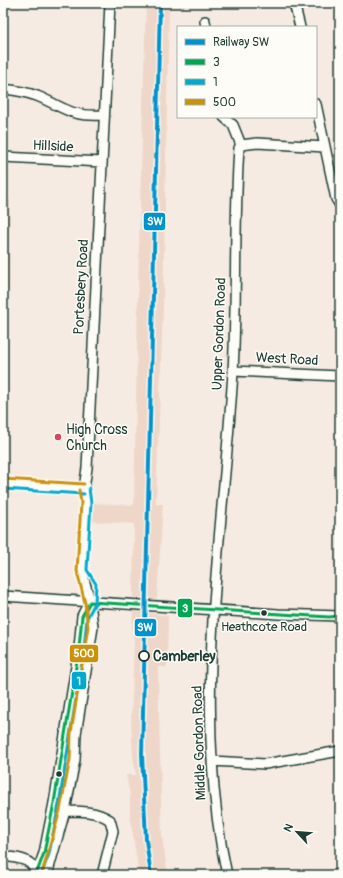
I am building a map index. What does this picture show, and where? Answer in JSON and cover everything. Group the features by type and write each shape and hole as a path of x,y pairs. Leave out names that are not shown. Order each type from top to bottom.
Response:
{"street":[{"name":"Portesbery Road","path":"47,875 65,812 75,760 76,734 93,627 90,602 82,571 86,503 84,489 87,468 110,3"},
{"path":"294,3 300,26"},
{"path":"3,89 34,95 69,112 86,116 104,115"},
{"path":"317,109 339,204 340,215"},
{"path":"225,118 233,125 242,145 256,144 325,147"},
{"name":"Upper Gordon Road","path":"215,609 233,371 238,154 239,148 242,145"},
{"name":"Hillside","path":"3,157 102,162"},
{"name":"West Road","path":"233,371 340,376"},
{"path":"3,484 84,489"},
{"path":"3,596 328,617 340,616"},
{"path":"36,875 44,853 54,803 79,648 82,616 90,602"},
{"name":"Middle Gordon Road","path":"215,609 211,669 212,761 217,823 227,875"},
{"path":"79,648 90,649"},
{"path":"212,761 265,764 340,751"},
{"path":"67,801 77,810"},
{"path":"65,812 77,810 104,816 110,820 112,826 102,875"},
{"path":"3,856 28,861 34,868 36,875"}],"shaded area":[{"path":"146,3 169,3 163,310 156,504 163,504 157,599 133,597 134,524 91,521 92,503 134,505 139,239"},
{"path":"3,192 10,201 8,291 3,291"},
{"path":"133,610 168,616 167,667 158,667 162,837 168,875 139,875 130,817 130,796 126,775 136,775 133,757 131,722 134,640 132,629"}],"rail line":[{"name":"SW","path":"151,875 146,840 142,754 160,3"}],"transit line":[{"name":"500","path":"3,479 84,484"},
{"name":"1","path":"41,875 49,854 59,804 84,649 87,618 95,603 96,584 87,570 91,503 89,488"},
{"name":"1","path":"3,489 84,494"},
{"name":"500","path":"42,874 60,810 70,759 71,733 88,627 85,603 77,571 81,503 79,490"},
{"name":"3","path":"90,602 329,617 340,616"},
{"name":"3","path":"36,875 44,853 54,803 79,648 82,616 90,602"}],"place":[{"name":"High Cross Church","path":"58,437"},
{"name":"Heathcote Road","path":"264,613"},
{"name":"Camberley","path":"144,656"}]}
